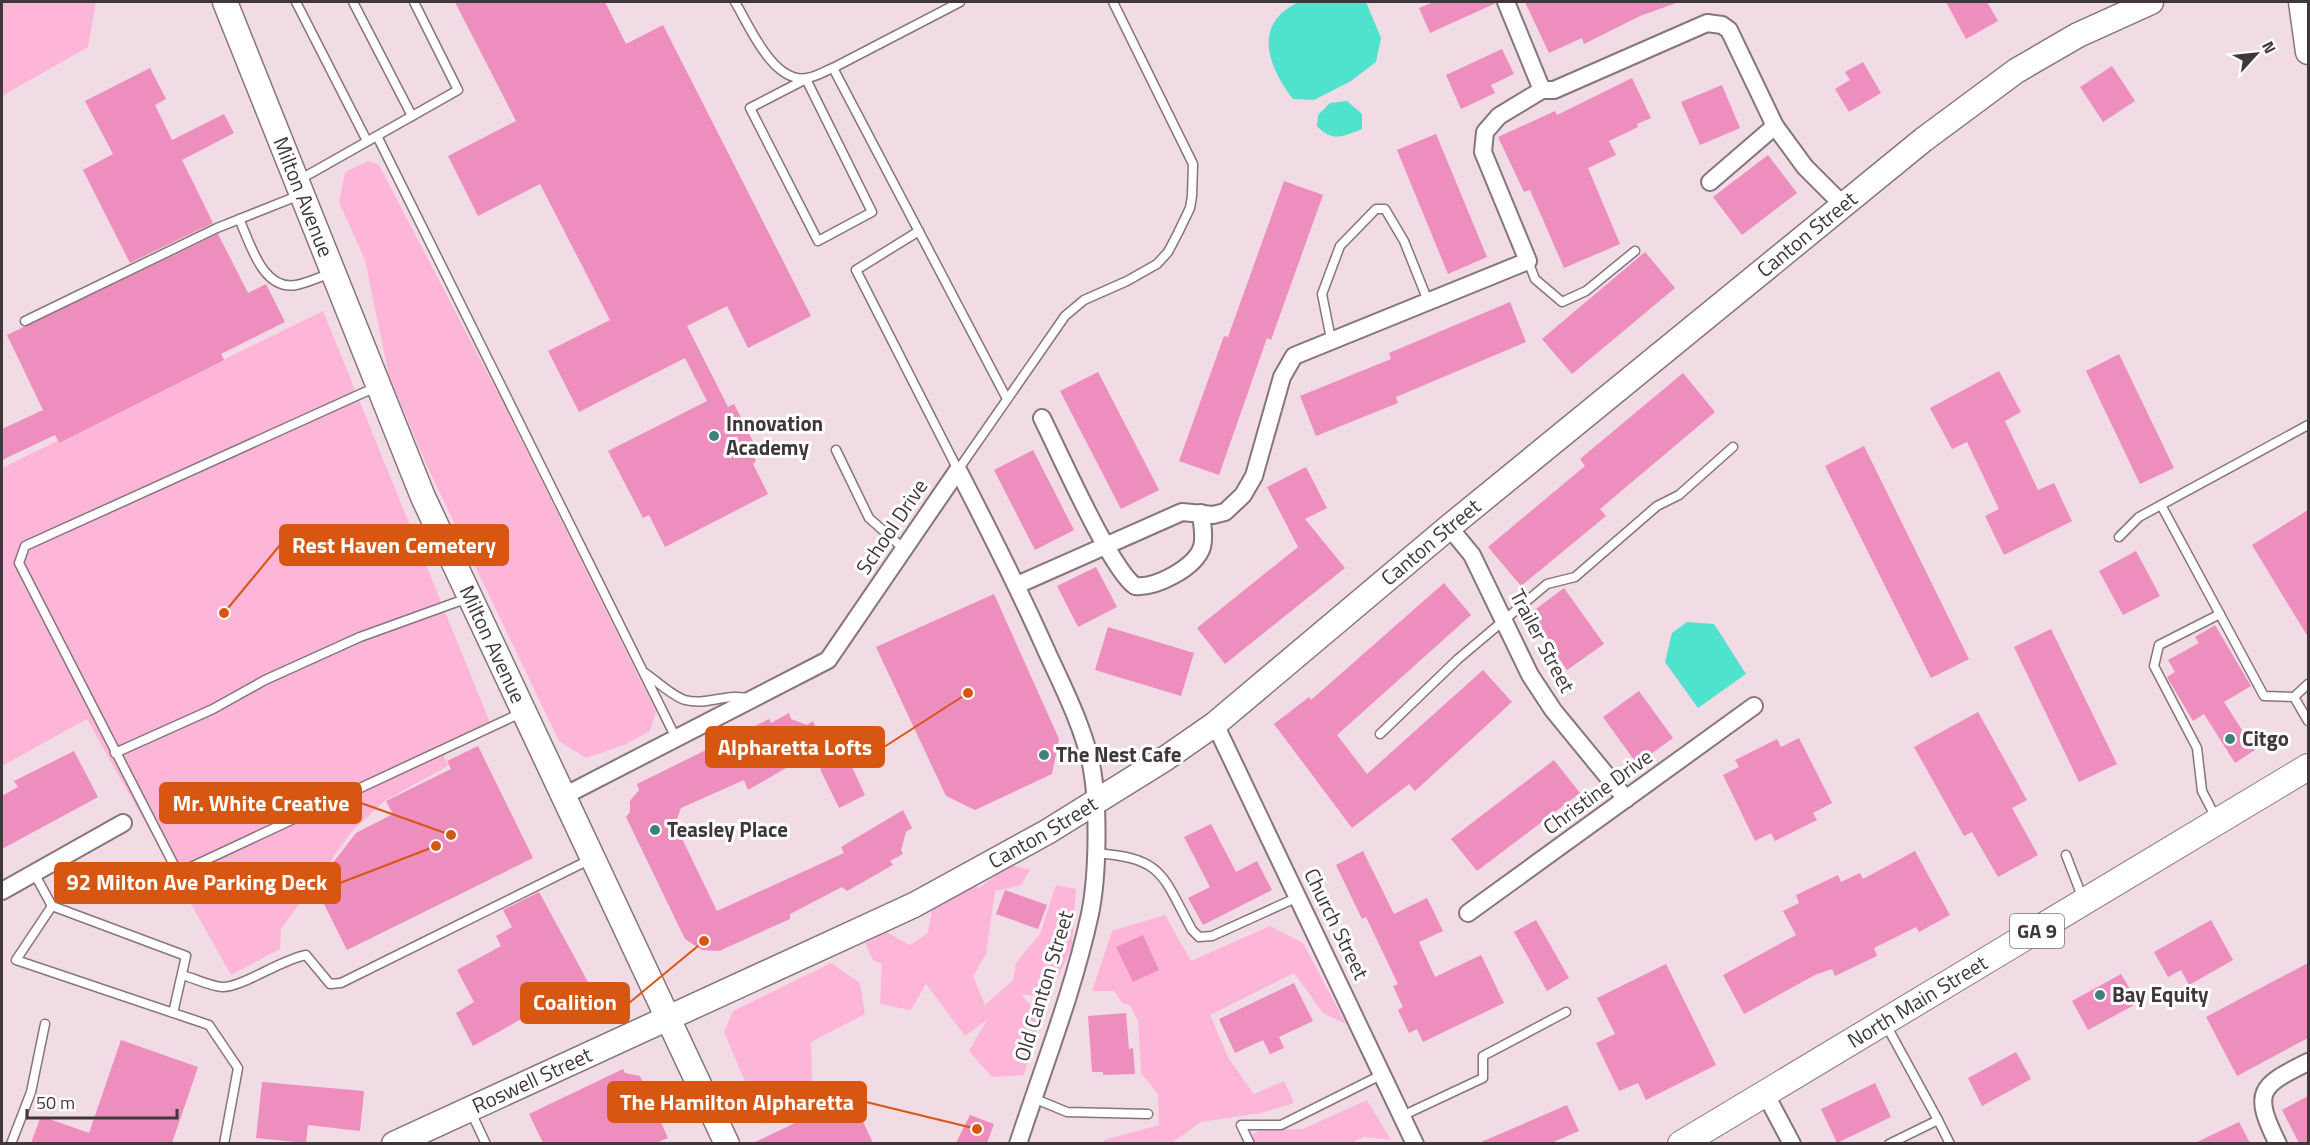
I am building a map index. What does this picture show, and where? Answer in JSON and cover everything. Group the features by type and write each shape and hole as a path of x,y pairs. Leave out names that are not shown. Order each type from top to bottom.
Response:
{"main road":[{"name":"North Main Street","path":"1681,1143 1766,1095 2308,767"}],"street":[{"name":"Milton Avenue","path":"225,2 377,387 468,597 727,1143"},
{"path":"1506,2 1542,90"},
{"name":"Canton Street","path":"668,1018 914,905 970,876 1094,802 1215,724 1449,527 1923,140 2016,71 2078,35 2151,2"},
{"path":"2301,2 2308,52"},
{"path":"1017,585 1182,512 1213,515 1226,512 1243,495 1254,476 1288,363 1305,350 1528,261 1483,152 1485,132 1498,116 1542,90 1554,90 1707,23 1722,25 1729,30 1775,126 1805,166 1843,205"},
{"path":"1710,182 1775,126"},
{"path":"1042,418 1107,545 1128,581 1135,586 1145,587 1191,564 1201,549 1203,539 1201,513"},
{"name":"School Drive","path":"562,797 828,660 958,470 1017,585 1082,730 1093,775 1094,802"},
{"name":"Trailer Street","path":"1449,527 1472,555 1530,675 1553,710 1626,799"},
{"name":"Christine Drive","path":"1468,913 1754,706"},
{"name":"Church Street","path":"1215,724 1404,1115 1415,1143"},
{"name":"Old Canton Street","path":"1018,1143 1075,973 1088,922 1095,853 1094,802"},
{"path":"2,891 123,823"},
{"name":"Roswell Street","path":"394,1143 668,1018"},
{"path":"2278,1143 2264,1116 2262,1102 2266,1088 2278,1077 2308,1062"},
{"path":"1766,1095 1792,1143"}],"lane":[{"path":"296,2 367,141"},
{"path":"353,2 412,116"},
{"path":"25,321 239,219 298,188 367,141 458,90 414,2"},
{"path":"735,2 777,69 790,77 806,79"},
{"path":"806,79 872,212 818,241 750,108 806,79 833,68 960,2"},
{"path":"919,231 856,270 958,470 1065,316 1084,300 1127,281 1157,264 1168,252 1190,208 1192,164 1113,2"},
{"path":"833,68 1007,399"},
{"path":"377,136 676,738"},
{"path":"1331,339 1322,294 1340,246 1376,209 1385,209 1404,241 1428,301"},
{"path":"239,219 263,272 278,282 294,286 332,273"},
{"path":"1528,261 1535,279 1562,302 1586,291 1635,250"},
{"path":"377,387 25,546 19,562 178,873 523,712"},
{"path":"2119,537 2139,517 2308,425"},
{"path":"1380,734 1458,659 1547,584 1575,577 1657,506 1679,495 1733,447"},
{"path":"836,450 869,518 904,549"},
{"path":"2161,505 2264,696 2294,697 2308,684"},
{"path":"115,753 213,709 265,680 360,637 468,597"},
{"path":"2218,822 2202,791 2198,748 2154,666 2159,645 2220,614"},
{"path":"644,672 684,700 704,701 736,694 752,699"},
{"path":"2294,697 2308,721"},
{"path":"1095,853 1139,860 1159,871 1192,930 1199,937 1212,936 1298,897"},
{"path":"2066,855 2084,903"},
{"path":"182,975 223,987 234,985 281,962 306,955 330,984 341,983 592,859"},
{"path":"34,873 52,906 186,956 173,1013"},
{"path":"52,906 16,960 209,1025 238,1068 224,1143"},
{"path":"1404,1115 1483,1078 1483,1056 1566,1012"},
{"path":"1884,1023 1950,1143"},
{"path":"11,1143 31,1092 45,1024"},
{"path":"1250,1143 1241,1125 1281,1125 1384,1074"},
{"path":"1033,1098 1067,1112 1148,1114"},
{"path":"470,1110 486,1143"},
{"path":"1889,1143 1938,1120"}],"shaded area":[{"path":"2,2 96,2 88,47 2,96"},
{"path":"1298,2 1366,2 1381,38 1376,62 1351,81 1314,100 1293,99 1275,70 1269,47 1272,26 1281,14"},
{"path":"1347,101 1362,114 1362,129 1344,136 1333,136 1328,135 1317,126 1318,115 1330,103"},
{"path":"369,161 379,165 505,407 656,712 650,731 624,745 586,758 559,741 426,464 389,376 365,260 339,202 345,172"},
{"path":"323,311 491,725 441,749 448,766 386,800 353,830 281,929 280,949 231,975 87,719 2,766 2,468"},
{"path":"1687,622 1714,624 1746,674 1698,708 1665,662 1672,633"},
{"path":"1010,865 1030,870 1021,885 995,891 986,954 973,976 985,1005 1013,980 1016,963 1040,934 1056,885 1076,889 1072,947 1048,998 1021,994 1040,1017 1024,1075 992,1077 969,1051 987,1020 965,1036 926,984 911,1010 880,1004 882,964 873,960 865,943 886,932 910,945 928,933 933,903 969,884 979,888"},
{"path":"1165,915 1191,961 1270,926 1303,943 1346,1024 1323,1013 1294,973 1210,1015 1229,1059 1254,1094 1284,1081 1294,1103 1261,1113 1201,1122 1172,1143 1104,1143 1104,1140 1159,1125 1158,1094 1141,1073 1138,1021 1130,1005 1122,1003 1114,991 1092,991 1112,931"},
{"path":"831,963 860,983 865,1014 811,1042 813,1105 763,1124 724,1032 733,1011"},
{"path":"1367,1100 1391,1140 1364,1137 1349,1144 1242,1142 1259,1130 1303,1129"}],"building":[{"path":"455,2 605,2 626,44 663,25 811,316 748,348 727,306 687,326 728,407 734,404 755,445 750,448 756,461 753,464 768,494 665,547 649,515 643,518 608,451 707,401 685,358 579,412 548,351 610,320 540,184 478,216 448,156 516,121"},
{"path":"1434,2 1496,3 1430,33 1419,8"},
{"path":"1525,2 1676,3 1640,16 1584,44 1582,38 1549,53"},
{"path":"1946,2 1987,2 1998,21 1966,39"},
{"path":"1502,49 1514,74 1491,85 1495,93 1461,109 1446,75"},
{"path":"1863,62 1881,93 1849,112 1835,89 1850,80 1845,72"},
{"path":"2112,66 2135,101 2103,122 2080,87"},
{"path":"150,68 166,99 155,105 172,140 224,114 234,133 182,160 213,223 130,263 83,170 113,154 85,101"},
{"path":"1632,78 1651,118 1609,141 1616,155 1588,168 1620,244 1564,268 1530,190 1524,192 1498,137 1555,111 1557,115"},
{"path":"1722,85 1740,128 1700,145 1681,102"},
{"path":"1436,134 1487,257 1448,274 1397,150"},
{"path":"1768,155 1797,193 1742,235 1713,197"},
{"path":"1284,181 1323,195 1271,340 1267,338 1219,475 1179,461 1224,336 1228,337"},
{"path":"218,234 248,293 266,284 285,322 221,354 224,360 59,443 55,435 2,460 2,429 43,410 7,335"},
{"path":"1645,252 1675,288 1572,374 1542,339"},
{"path":"1510,302 1526,342 1396,397 1398,403 1316,436 1300,396 1391,359 1389,353"},
{"path":"2119,354 2174,468 2140,484 2086,371"},
{"path":"1999,371 2021,412 2005,421 2038,490 2054,483 2072,521 2004,555 1985,516 1999,509 1967,442 1952,449 1930,408"},
{"path":"1098,372 1159,490 1121,509 1060,391"},
{"path":"1683,373 1715,412 1600,509 1606,516 1521,586 1488,547 1585,466 1580,459"},
{"path":"1864,446 1969,659 1931,678 1825,466"},
{"path":"1033,450 1074,530 1035,550 994,470"},
{"path":"1306,467 1327,508 1305,519 1345,568 1225,664 1197,628 1298,547 1267,487"},
{"path":"2308,510 2308,637 2252,545"},
{"path":"2136,551 2160,596 2123,615 2099,571"},
{"path":"1096,567 1117,607 1078,627 1057,586"},
{"path":"1444,583 1471,615 1337,735 1367,774 1483,670 1512,702 1415,791 1409,784 1352,828 1274,724 1309,697 1311,700"},
{"path":"1564,588 1604,644 1567,670 1528,615"},
{"path":"994,594 1059,739 1052,774 975,810 946,796 876,647"},
{"path":"2215,625 2251,686 2224,702 2255,750 2235,763 2204,714 2193,721 2167,677 2175,672 2168,660 2199,643 2195,637"},
{"path":"1108,627 1194,653 1181,696 1095,670"},
{"path":"2051,629 2117,764 2079,782 2014,647"},
{"path":"1639,691 1673,738 1637,764 1603,717"},
{"path":"1978,712 2027,800 2012,808 2038,855 1998,877 1972,832 1964,836 1914,747"},
{"name":"Teasley Place","path":"789,713 791,719 807,725 813,721 824,746 748,790 744,780 681,808 675,824 717,911 844,853 841,847 903,810 912,828 906,832 901,850 903,854 890,861 893,865 847,891 842,887 790,914 790,919 719,951 702,950 685,939 626,817 630,812 630,801 639,790 637,784 769,719 771,723"},
{"path":"1799,738 1832,803 1813,813 1817,820 1775,841 1771,833 1755,841 1723,775 1739,767 1735,760 1777,739 1781,747"},
{"path":"478,746 533,858 347,950 315,886 356,833 393,814 386,801 451,769 447,761"},
{"path":"74,751 98,797 2,849 2,796 18,787 14,781"},
{"path":"847,756 865,795 839,808 820,769"},
{"path":"1554,760 1580,793 1477,871 1451,839"},
{"path":"1211,824 1236,872 1257,861 1272,890 1203,925 1188,898 1210,887 1184,837"},
{"path":"1363,851 1394,914 1427,898 1443,931 1419,942 1435,977 1481,955 1504,1003 1423,1042 1417,1029 1409,1033 1398,1010 1403,1007 1393,986 1398,984 1366,917 1362,919 1336,865"},
{"path":"1915,851 1950,915 1919,932 1916,927 1874,948 1877,956 1835,976 1832,969 1815,975 1744,1014 1723,975 1796,935 1783,911 1799,903 1796,895 1838,875 1841,882 1860,873 1863,879"},
{"path":"1005,890 1047,905 1038,929 996,914"},
{"path":"539,892 588,982 473,1046 456,1013 474,1002 457,970 501,946 496,936 512,927 503,910"},
{"path":"1536,920 1569,978 1547,991 1514,932"},
{"path":"2211,920 2233,960 2189,985 2181,970 2168,977 2154,952"},
{"path":"1143,935 1159,970 1133,982 1116,947"},
{"path":"2308,963 2308,1038 2237,1076 2206,1017"},
{"path":"1666,964 1716,1065 1646,1100 1638,1083 1619,1091 1596,1043 1615,1034 1597,998"},
{"path":"2121,974 2138,1003 2088,1030 2072,1001"},
{"path":"1294,983 1313,1021 1279,1037 1284,1048 1270,1054 1263,1040 1235,1053 1219,1019"},
{"path":"1126,1013 1129,1049 1133,1048 1135,1074 1103,1075 1103,1072 1092,1072 1088,1016"},
{"path":"121,1040 198,1067 172,1143 31,1143 41,1116 89,1133"},
{"path":"2016,1052 2031,1079 1982,1106 1968,1078"},
{"path":"623,1069 625,1073 640,1076 668,1138 656,1143 543,1143 529,1114"},
{"path":"262,1082 364,1091 360,1131 308,1125 306,1143 256,1138"},
{"path":"1875,1083 1891,1117 1837,1143 1821,1109"},
{"path":"2308,1096 2308,1143 2299,1143 2282,1110"},
{"path":"1567,1105 1579,1131 1551,1143 1479,1143"},
{"path":"856,1107 873,1143 753,1143 818,1112 825,1122"},
{"path":"970,1115 994,1124 987,1143 956,1143"},
{"path":"2239,1122 2250,1143 2195,1143"}],"place":[{"name":"Innovation Academy","path":"714,436"},
{"name":"Rest Haven Cemetery","path":"224,613"},
{"name":"Alpharetta Lofts","path":"968,693"},
{"name":"Citgo","path":"2230,739"},
{"name":"The Nest Cafe","path":"1044,755"},
{"name":"Teasley Place","path":"655,830"},
{"name":"Mr. White Creative","path":"451,835"},
{"name":"92 Milton Ave Parking Deck","path":"436,846"},
{"name":"Coalition","path":"704,941"},
{"name":"Bay Equity","path":"2100,995"},
{"name":"The Hamilton Alpharetta","path":"977,1129"}]}
